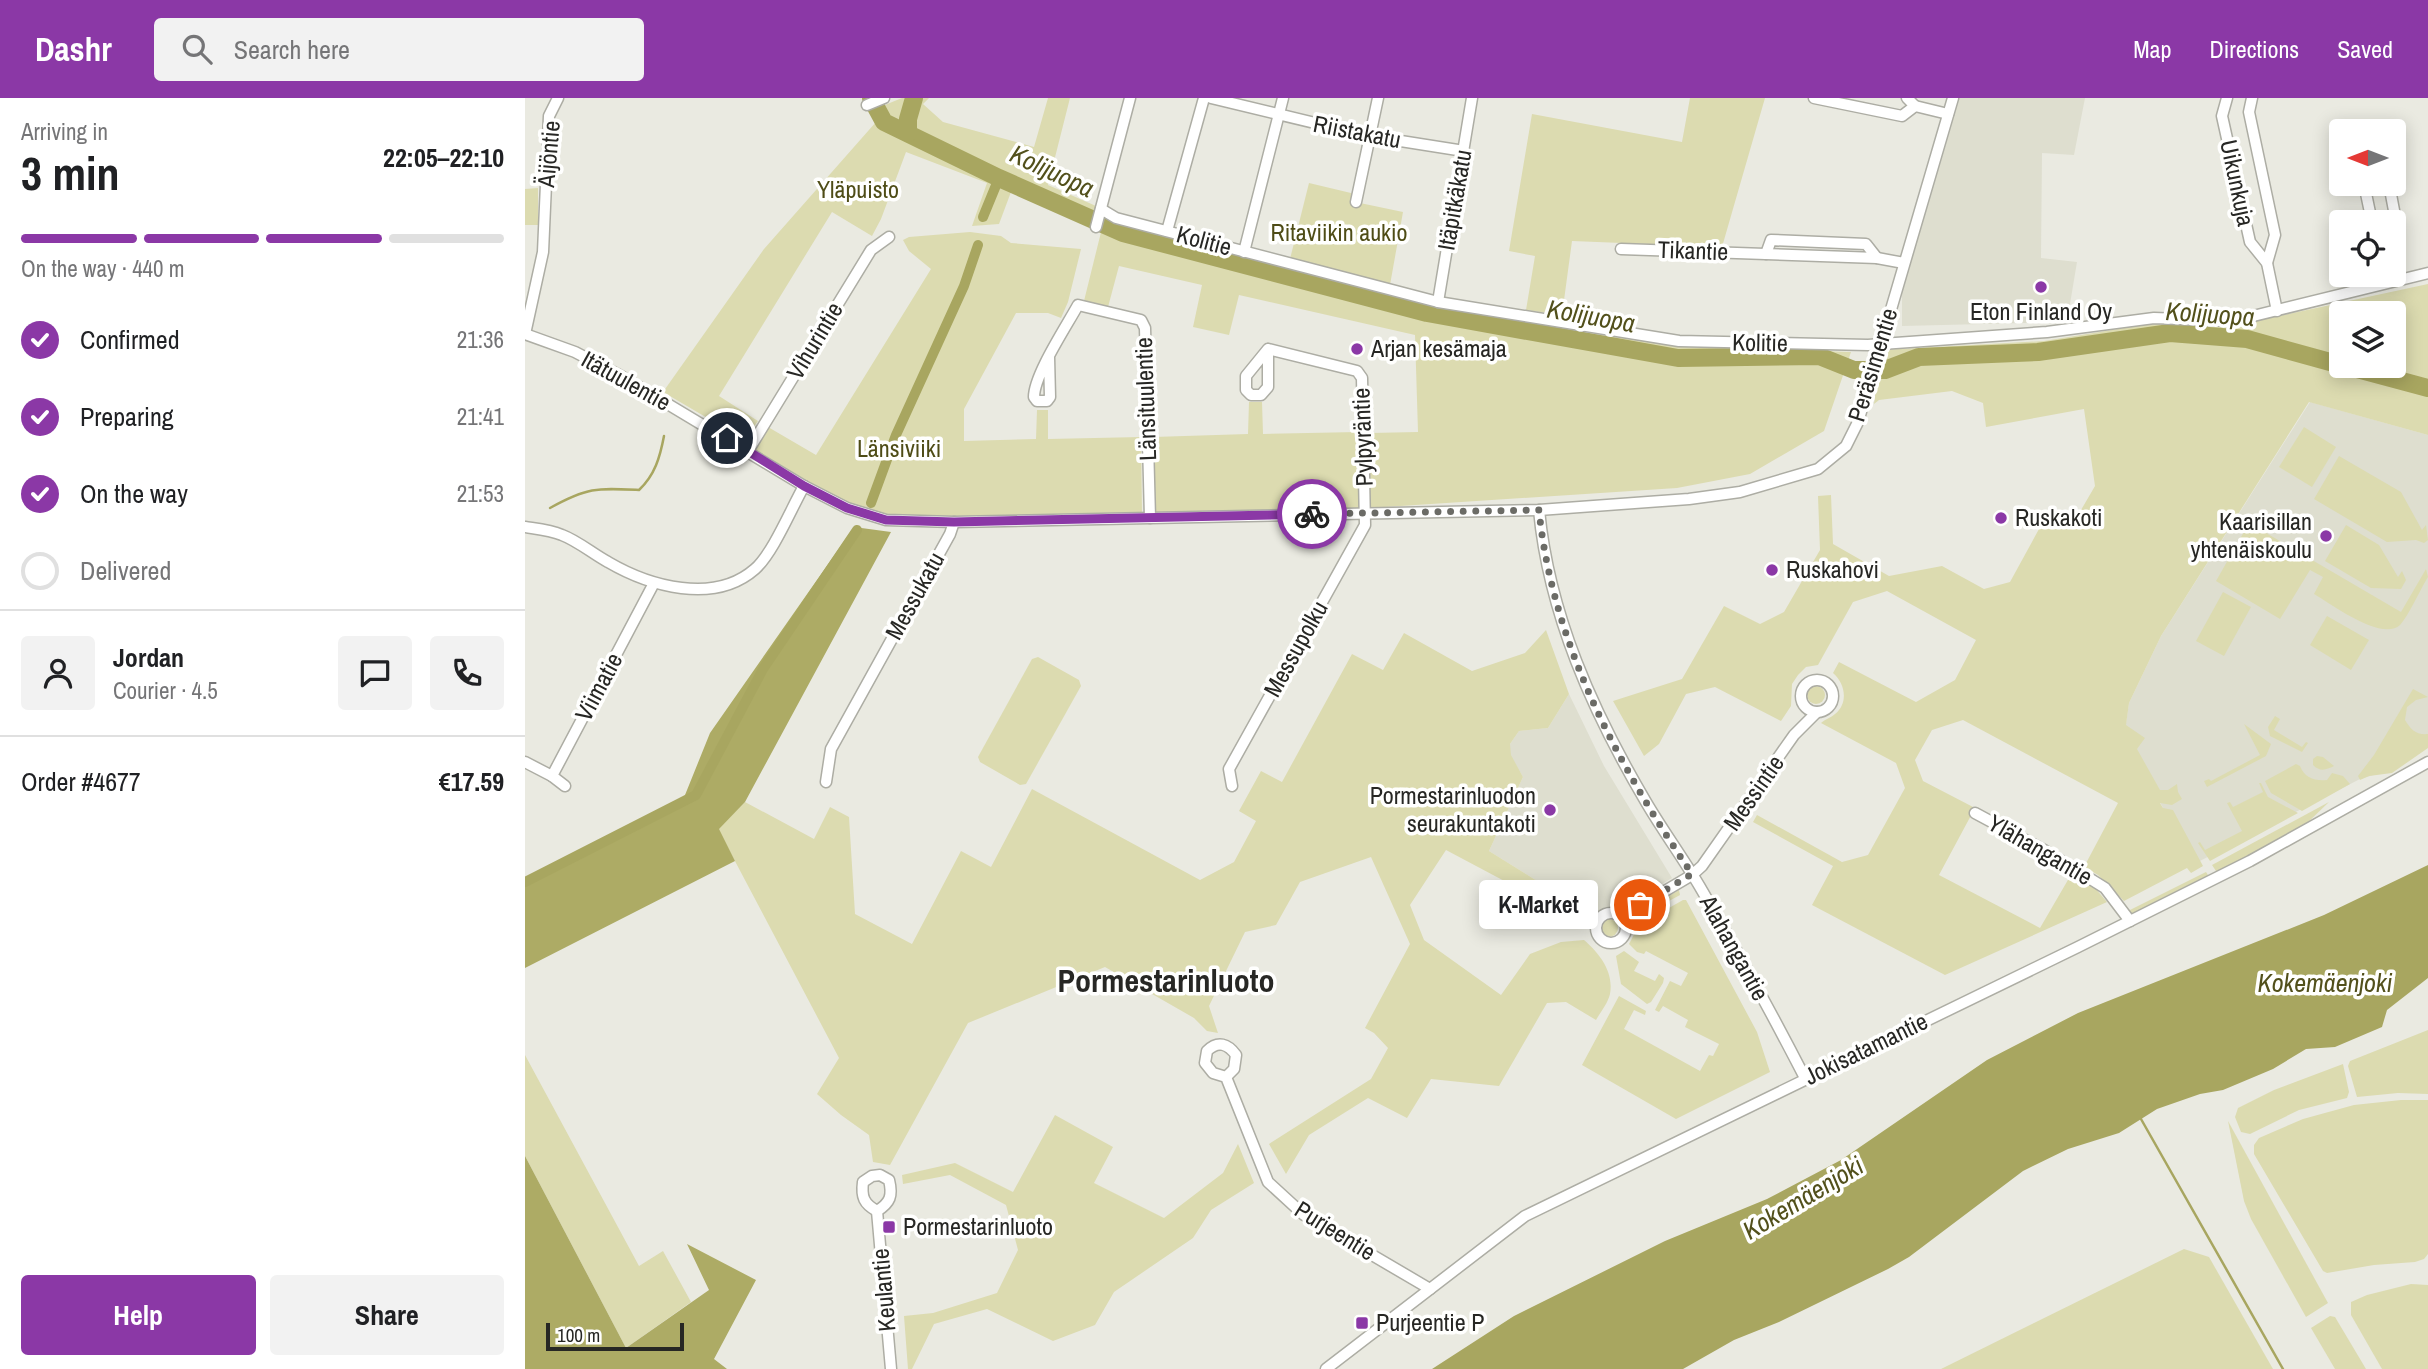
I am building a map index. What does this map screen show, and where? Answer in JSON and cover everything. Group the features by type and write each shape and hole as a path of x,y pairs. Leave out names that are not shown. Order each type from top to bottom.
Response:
{"street":[{"name":"Äijöntie","path":"525,334 543,252 549,116 558,98"},
{"path":"1096,227 1131,98"},
{"path":"1167,231 1204,98"},
{"name":"Riistakatu","path":"1211,98 1369,136 1464,151"},
{"path":"1244,252 1283,98"},
{"path":"1356,202 1378,98"},
{"name":"Itäpitkäkatu","path":"1438,302 1472,98"},
{"path":"1814,98 1902,116 1911,102 1948,114"},
{"name":"Peräsimentie","path":"1539,510 1689,499 1740,492 1818,469 1846,446 1858,422 1953,98"},
{"name":"Uikunkuja","path":"2227,98 2222,116 2250,242 2267,263 2277,312"},
{"name":"Uikunkuja","path":"2252,98 2249,112 2275,235 2267,263"},
{"path":"867,105 881,99"},
{"name":"Kolitie","path":"1101,211 1116,218 1438,302 1679,341 1868,345 2046,332 2154,318 2233,320 2277,312 2369,287"},
{"name":"Vihurintie","path":"748,451 871,250 889,237"},
{"name":"Tikantie","path":"1621,248 1877,258 1904,263"},
{"name":"Kolitie","path":"2406,278 2428,273"},
{"name":"Länsituulentie","path":"1049,357 1078,305 1141,320 1145,328 1150,518"},
{"name":"Itätuulentie","path":"525,334 575,352 621,376 804,486 847,508 886,520 954,522"},
{"name":"Pylpyräntie","path":"1268,349 1357,371 1362,378 1366,513"},
{"path":"525,527 563,535 610,564 654,583 698,589 721,586 756,569 766,556 804,486"},
{"name":"Messukatu","path":"826,782 831,749 950,534 954,522 1539,510"},
{"name":"Alahangantie","path":"1539,510 1561,618 1573,658 1631,776 1745,964 1805,1078"},
{"name":"Messupolku","path":"1232,786 1229,769 1365,525 1366,513"},
{"name":"Viimatie","path":"552,776 654,583"},
{"name":"Messintie","path":"1621,917 1702,866 1794,735 1817,712"},
{"path":"525,762 565,786"},
{"name":"Jokisatamantie","path":"1326,1369 1525,1216 2130,921 2249,861 2428,762"},
{"name":"Ylähangantie","path":"1975,814 2044,850 2105,888 2130,921"},
{"name":"Purjeentie","path":"1226,1077 1268,1182 1304,1215 1430,1289"},
{"name":"Keulantie","path":"877,1211 891,1369"}],"shaded area":[{"path":"1958,98 2085,98 2074,155 2042,153 2041,258 2077,262 2067,322 1902,326 1902,292"},
{"name":"Kaarisillan yhtenäiskoulu","path":"2310,402 2428,435 2428,746 2387,771 2360,779 2194,864 2124,737 2129,703 2161,636"},
{"path":"854,527 891,532 745,802 719,829 735,861 525,968 525,880 683,800 710,733"},
{"path":"1569,694 1604,766 1672,878 1621,909 1590,914 1489,851 1523,777 1510,755 1510,744 1519,731 1548,728"},
{"path":"525,1156 626,1348 709,1290 687,1244 756,1280 714,1359 727,1369 525,1369"}],"green space":[{"name":"Yläpuisto","path":"902,98 929,98 923,104 943,122 1034,147 1048,98 1070,98 1048,185 1096,206 1089,221 1011,192 999,224 972,226 987,183 906,152 872,236 832,212 719,396 758,421 745,440 663,392 764,249 876,122 870,111"},
{"path":"1690,98 1765,98 1722,247 1572,241 1562,315 1526,310 1535,256 1509,251 1532,114 1682,142"},
{"name":"Ritaviikin aukio","path":"1309,183 1351,193 1360,203 1403,212 1390,285 1290,259"},
{"path":"538,188 538,225 525,225 525,189"},
{"path":"1104,220 1317,277 1493,318 1684,347 1851,352 1824,431 1750,474 1677,488 1370,508 1370,433 1418,432 1415,335 1239,295 1229,335 1193,327 1202,285 1119,266 1108,307 1084,301"},
{"name":"Länsiviiki","path":"970,232 1001,236 1011,243 1081,249 1068,302 1061,318 1048,313 1016,313 964,409 964,441 1036,439 1037,410 1048,410 1048,439 1141,437 1142,514 920,519 887,516 835,497 754,450 768,427 816,455 931,269 909,251 903,240 909,237"},
{"path":"2428,284 2428,435 2309,402 2161,636 2129,703 2126,725 2145,738 2137,749 2160,790 2168,790 2177,784 2182,799 2172,805 2160,803 2163,808 2173,810 2203,866 2191,873 2187,868 2124,901 2098,875 2084,867 2118,803 1963,720 1932,730 1915,760 1923,781 1975,808 1939,875 2040,928 2072,873 2095,888 2107,902 1945,975 1812,905 1833,866 1753,822 1757,815 1842,862 1868,855 1905,788 1896,763 1821,723 1835,714 1844,699 1843,687 1833,673 1839,662 1916,702 1955,680 1976,640 1887,591 1853,602 1818,665 1806,667 1792,684 1791,706 1781,721 1715,687 1686,694 1659,744 1644,756 1613,701 1682,679 1724,606 1760,624 1784,612 1820,550 1818,496 1831,495 1833,544 1889,576 1942,566 1984,589 2010,582 2039,529 2081,510 2095,486 2084,409 1986,427 1983,403 1952,391 1879,400 1874,404 1881,350 2044,341 2155,323 2237,325 2329,305 2329,378 2406,378 2406,301 2349,301"},
{"path":"1249,402 1262,402 1263,434 1358,432 1360,509 1155,514 1153,437 1248,434"},
{"path":"2304,427 2336,447 2312,487 2279,467"},
{"path":"2339,456 2401,492 2422,530 2426,525 2428,540 2424,543 2416,540 2387,542 2314,499"},
{"path":"2249,523 2401,612 2426,569 2428,577 2403,621 2392,629 2381,629 2357,620 2314,594 2323,577 2310,570 2280,619 2216,581"},
{"path":"2346,525 2379,545 2398,577 2402,571 2406,580 2401,589 2371,588 2325,561"},
{"path":"2223,592 2251,607 2224,656 2196,641"},
{"path":"2327,616 2369,640 2351,670 2310,645"},
{"path":"1546,630 1569,694 1548,728 1519,731 1510,744 1511,755 1523,777 1489,851 1590,914 1585,924 1446,850 1410,905 1424,940 1501,995 1530,954 1561,942 1584,940 1605,964 1610,978 1610,994 1596,1020 1566,1002 1547,1003 1499,1086 1431,1079 1407,1118 1368,1098 1309,1135 1286,1174 1269,1144 1371,1079 1388,1048 1374,1033 1365,1028 1410,944 1371,857 1300,882 1276,925 1245,932 1209,1006 1218,1033 1207,1031 1194,1018 1105,967 968,1023 890,1165 873,1162 869,1135 817,1094 839,1058 718,829 745,802 814,839 830,807 849,817 855,914 912,944 961,851 991,867 1032,789 1200,880 1234,862 1256,821 1239,811 1261,771 1282,782 1352,654 1383,670 1404,633 1472,671 1525,653"},
{"path":"1038,657 1079,680 1081,686 1026,784 1020,785 980,762 978,757 1032,659"},
{"path":"1812,686 1820,686 1825,695 1823,702 1812,704 1807,699 1807,691"},
{"path":"2413,689 2428,697 2416,700 2407,707 2405,720 2414,731 2428,734 2428,748 2392,773 2360,780 2358,776 2374,755"},
{"path":"2275,716 2280,719 2274,730 2302,747 2308,743 2302,752 2270,736 2268,727"},
{"path":"2244,724 2271,744 2266,756 2207,787 2204,781 2211,781 2260,755"},
{"path":"2317,756 2323,757 2334,766 2318,769 2313,765 2313,759"},
{"path":"2296,764 2311,778 2327,780 2332,773 2343,776 2350,784 2302,811 2271,793 2265,781"},
{"path":"2259,783 2268,797 2298,813 2210,861 2198,843 2200,842 2205,850 2242,831 2227,803 2230,802 2233,807 2263,792"},
{"path":"2329,802 2304,826 2218,874 2212,865"},
{"path":"2206,872 2210,878 2133,916 2128,911"},
{"path":"1679,890 1680,895 1638,918 1637,915"},
{"path":"1686,900 1757,1032 1770,1072 1676,1119 1582,1065 1619,996 1646,1011 1645,1015 1634,1010 1624,1029 1700,1071 1709,1055 1713,1056 1719,1044 1685,1027 1688,1020 1663,1006 1659,1012 1655,1010 1670,981 1681,986 1688,973 1646,951 1644,954 1637,952 1629,944 1639,925"},
{"path":"1605,919 1613,919 1618,928 1616,935 1605,937 1600,932 1600,924"},
{"path":"1624,951 1639,962 1634,971 1655,981 1659,974 1664,978 1651,1002 1647,1004 1621,984 1616,956"},
{"path":"2428,1030 2428,1094 2398,1093 2357,1097 2348,1066 2350,1061"},
{"path":"525,1055 639,1266 663,1251 691,1302 626,1348 525,1156"},
{"path":"2343,1064 2349,1092 2347,1098 2299,1110 2250,1134 2241,1132 2235,1117 2238,1108 2274,1090"},
{"path":"2428,1100 2428,1254 2424,1259 2415,1262 2374,1265 2327,1273 2323,1271 2254,1154 2254,1145 2259,1138 2303,1119 2354,1105"},
{"path":"1055,1115 1113,1147 1094,1183 1164,1218 1223,1173 1238,1144 1254,1183 1211,1210 1193,1238 1114,1292 1095,1325 1053,1341 987,1309 934,1324 912,1369 908,1369 904,1316 933,1313 997,1293 1018,1250 1006,1205 950,1175 903,1184 902,1175 955,1163 1013,1192"},
{"path":"2228,1121 2328,1303 2306,1317 2251,1219 2244,1201"},
{"path":"2184,1249 2209,1257 2273,1369 1941,1369"},
{"path":"2411,1284 2428,1285 2428,1369 2382,1369 2351,1315 2351,1302 2367,1295"},
{"path":"2330,1316 2335,1317 2366,1369 2335,1369 2311,1328"}],"water":[{"name":"Kokemäenjoki","path":"2428,865 2428,978 2387,1010 2382,1027 2335,1047 2306,1049 2273,1069 2223,1090 2200,1094 2157,1109 2119,1133 2068,1149 2023,1171 1909,1257 1779,1322 1734,1340 1683,1369 1432,1369 1514,1316 1665,1241 1767,1199 1841,1160 1987,1060 2078,1013 2324,915"}],"waterway":[{"name":"Kolijuopa","path":"871,98 884,122 999,178 1123,233 1427,313 1678,358 1819,356 1854,370 1885,370 1919,357 2038,352 2170,333 2247,339 2329,362"},
{"path":"908,133 908,119 914,98"},
{"path":"983,217 999,178"},
{"path":"871,503 896,435 964,286 978,245"},
{"name":"Kolijuopa","path":"2391,378 2428,388"},
{"path":"550,508 593,490 639,490 656,465 664,436"},
{"path":"525,882 696,795 763,669 857,530"},
{"path":"2141,1119 2283,1369"}],"way so far":[{"path":"1312,514 1539,510 1561,618 1573,658 1631,776 1692,874 1640,905"}],"place":[{"name":"Eton Finland Oy","path":"2041,287"},
{"name":"Arjan kesämaja","path":"1357,349"},
{"name":"Ruskakoti","path":"2001,518"},
{"name":"Kaarisillan yhtenäiskoulu","path":"2326,536"},
{"name":"Ruskahovi","path":"1772,570"},
{"name":"Pormestarinluodon seurakuntakoti","path":"1550,810"},
{"name":"K-Market","path":"1640,905"},
{"name":"Pormestarinluoto","path":"889,1227"},
{"name":"Purjeentie P","path":"1362,1323"}],"district":[{"name":"Pormestarinluoto","path":"1166,981"}],"route":[{"path":"727,438 804,486 847,508 886,520 954,522 1312,514"}]}
